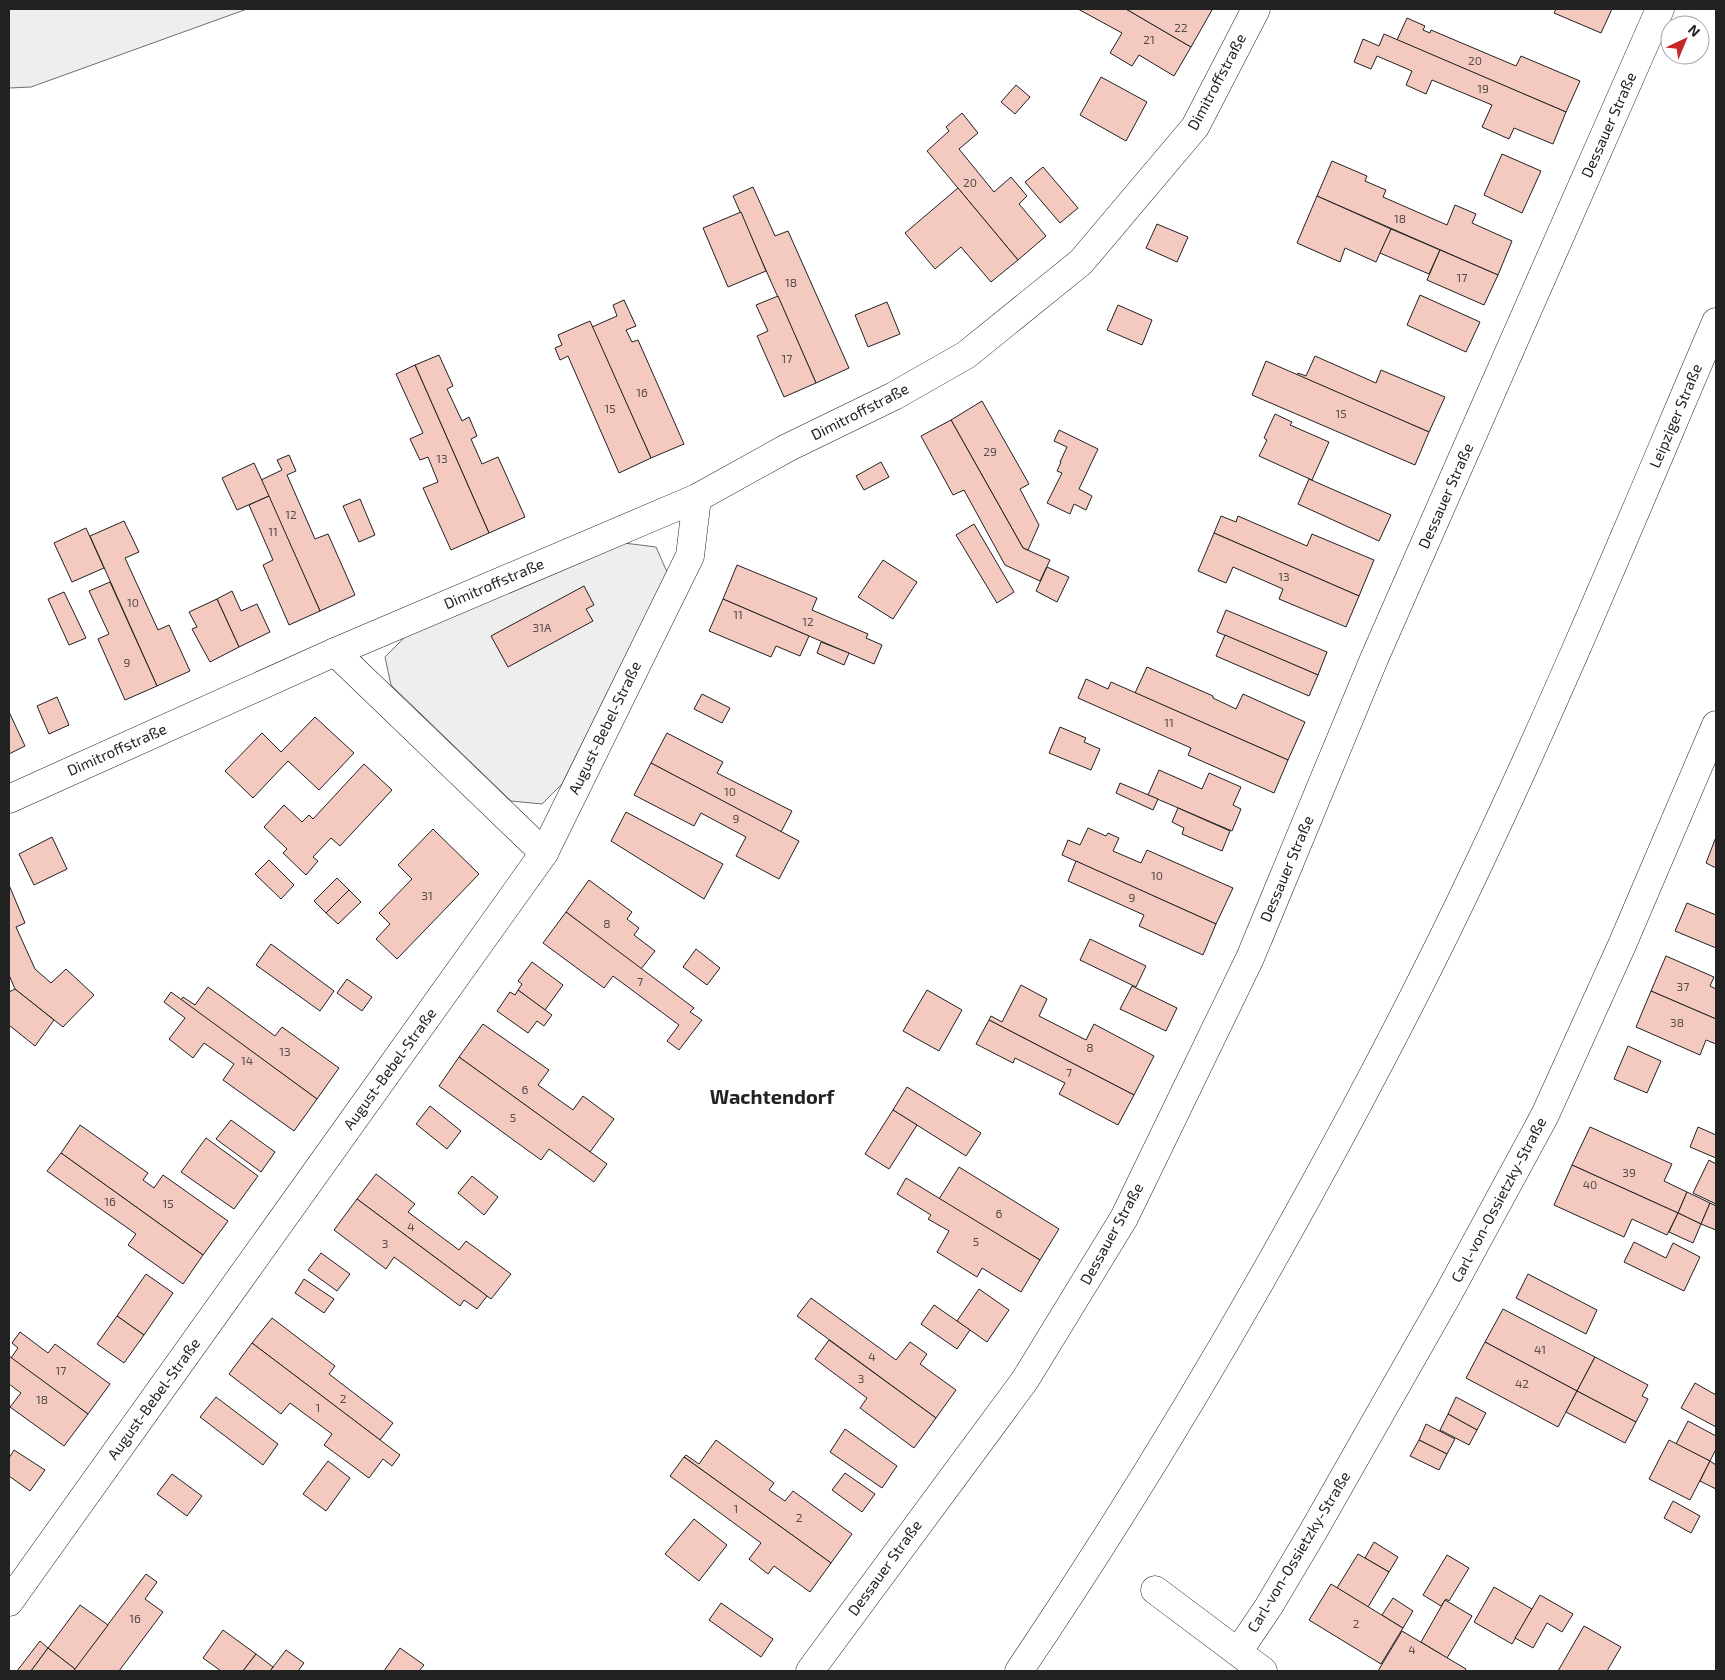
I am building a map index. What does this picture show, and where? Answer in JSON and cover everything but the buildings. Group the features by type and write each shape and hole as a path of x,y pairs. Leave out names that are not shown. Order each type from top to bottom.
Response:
{"street":[{"name":"Dimitroffstraße","path":"9,799 335,652 697,498 787,448 894,396 966,355 1081,262 1195,127 1256,9"},
{"name":"Dessauer Straße","path":"810,1671 1025,1380 1124,1218 1250,958 1374,659 1660,9"},
{"name":"Leipziger Straße","path":"1019,1671 1083,1574 1184,1413 1269,1267 1346,1128 1402,1021 1479,863 1546,716 1716,322"},
{"name":"August-Bebel-Straße","path":"9,1602 544,853 690,556 697,498"},
{"path":"335,652 544,853"},
{"name":"Carl-von-Ossietzky-Straße","path":"1238,1652 1269,1606 1447,1296 1545,1115 1622,945 1716,725"},
{"path":"1155,1590 1263,1671"}],"shaded area":[{"path":"9,9 247,9 31,87 9,88"},
{"path":"624,543 656,547 667,572 562,784 542,804 511,801 391,685 385,657 411,631"}],"district":[{"name":"Wachtendorf","path":"772,1097"}]}
